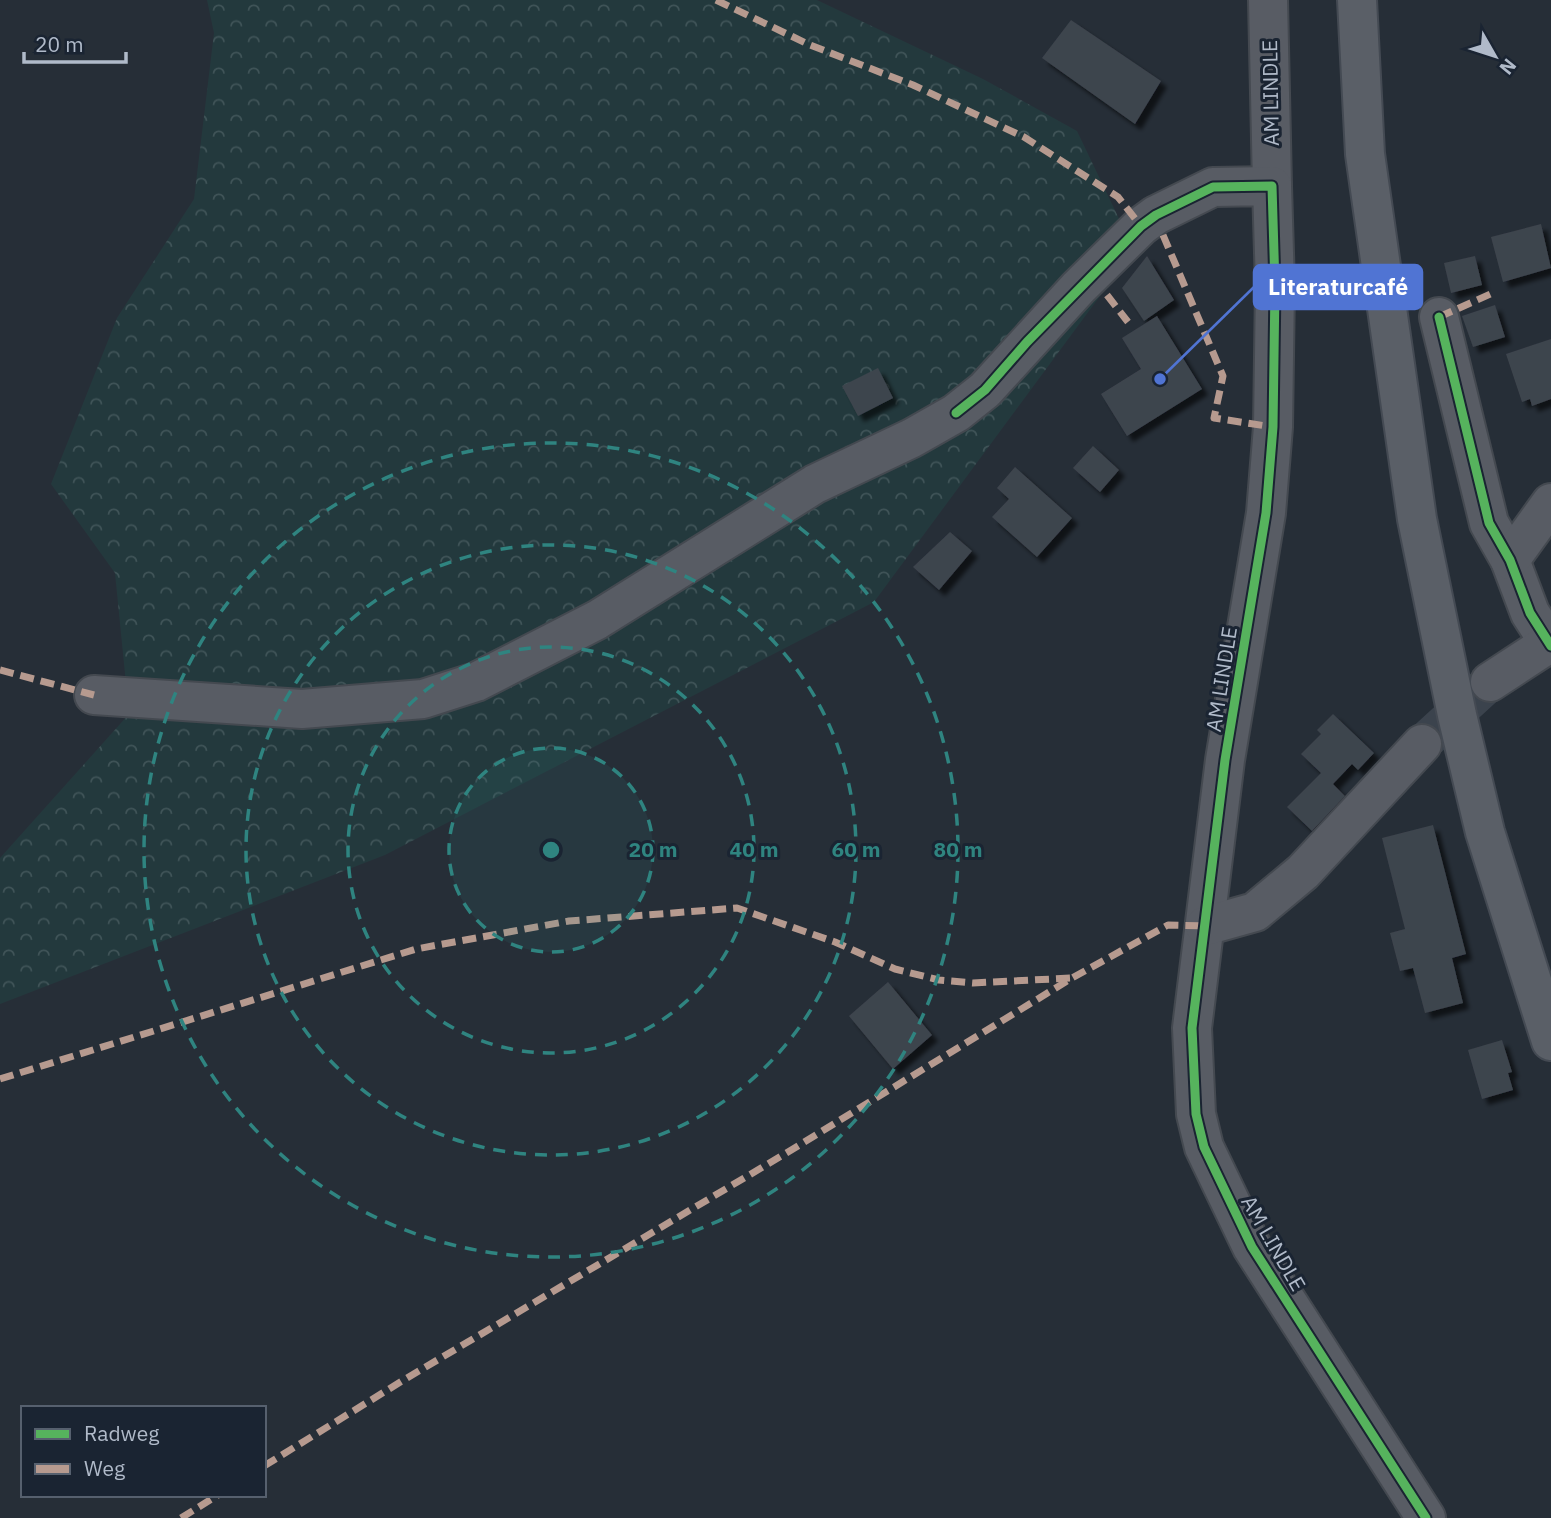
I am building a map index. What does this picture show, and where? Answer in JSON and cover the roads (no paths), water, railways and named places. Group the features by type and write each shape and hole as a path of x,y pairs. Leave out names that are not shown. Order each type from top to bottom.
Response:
{"main road":[{"path":"1357,0 1365,153 1417,519 1457,715 1485,832 1551,1041"}],"street":[{"name":"AM LINDLE","path":"1268,0 1275,286 1273,427 1266,513 1225,760 1192,1028 1196,1114 1204,1147 1252,1247 1426,1518"},
{"path":"93,695 302,709 423,699 477,682 597,620 815,484 912,438 956,412 985,390 1035,333 1140,226 1156,215 1213,187 1272,186"},
{"path":"1439,317 1489,523 1510,560 1530,613 1550,645 1490,682"},
{"path":"1510,560 1551,503"},
{"path":"1205,926 1255,912 1303,872 1422,744"}],"tunnel":[{"path":"1422,744 1490,682"}],"place":[{"name":"Literaturcafé","path":"1160,379"}]}
